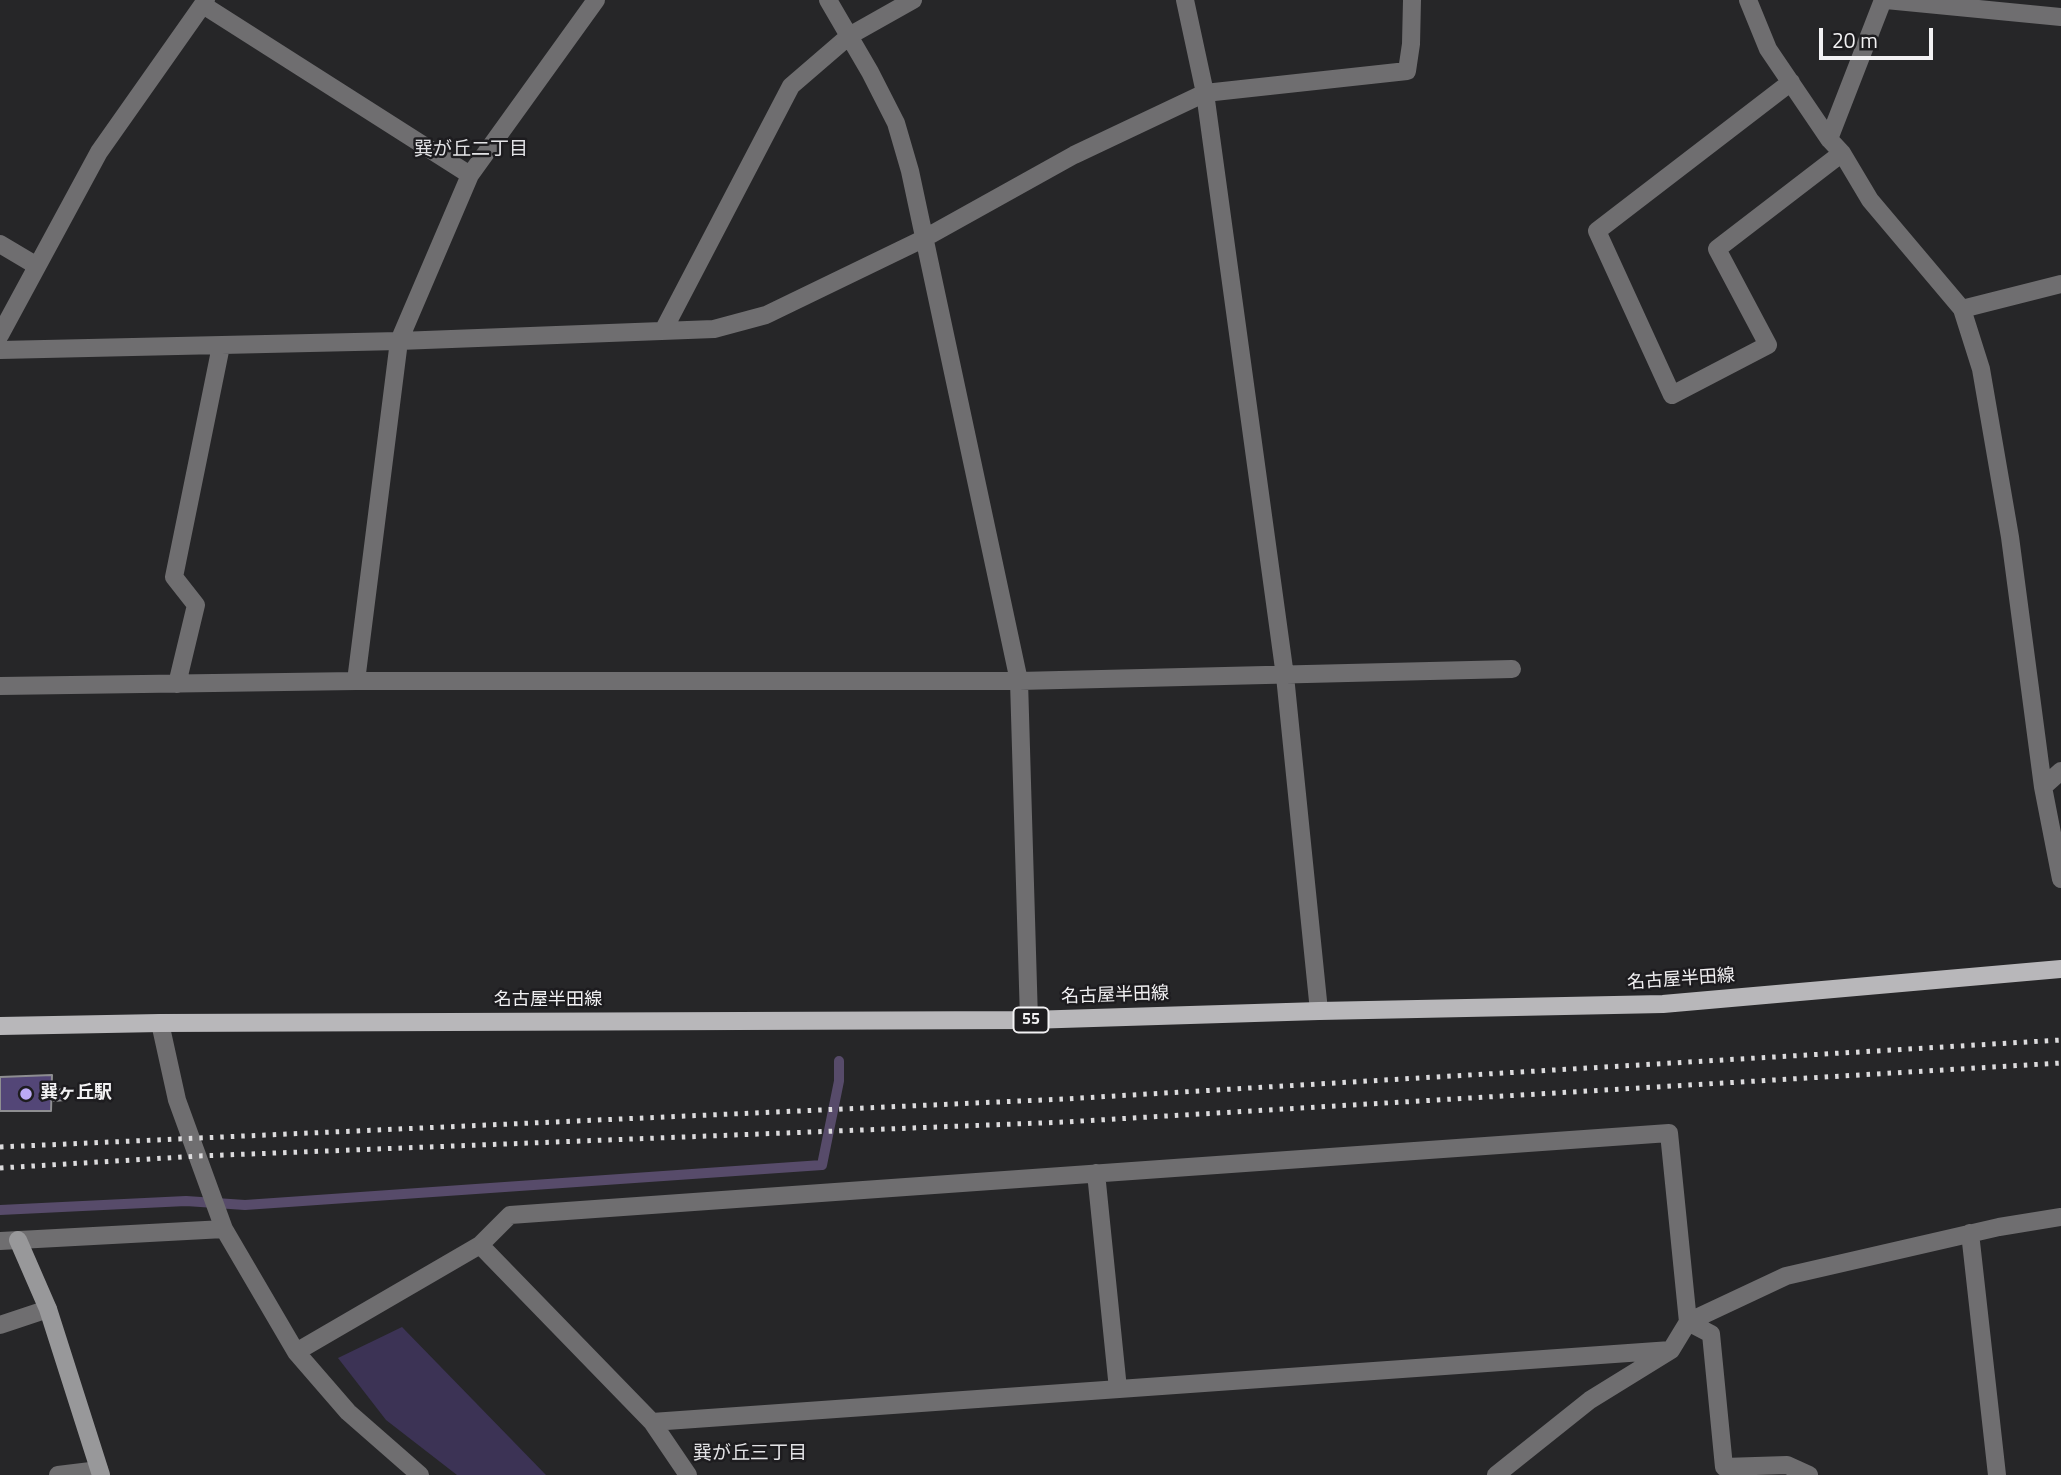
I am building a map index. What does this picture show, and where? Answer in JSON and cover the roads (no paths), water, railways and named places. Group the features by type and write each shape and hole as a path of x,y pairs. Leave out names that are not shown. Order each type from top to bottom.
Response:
{"main road":[{"name":"名古屋半田線","path":"0,1026 1028,1020 1319,1010 1663,1004 2061,968"}],"street":[{"path":"356,681 399,341 470,175 596,0"},
{"path":"828,0 896,123 910,171 1019,681 1028,1020"},
{"path":"663,331 791,86 849,36 913,0"},
{"path":"1185,0 1205,93 1285,676 1319,1010"},
{"path":"0,350 399,341 714,328 766,314 923,239 1074,155 1205,93 1407,71 1412,0"},
{"path":"1748,0 1768,49 1829,139 1842,153 1870,200 1962,309 1981,369 2003,498 2043,787 2061,879"},
{"path":"1829,139 1884,0 2061,17"},
{"path":"0,335 99,152 204,2 470,175"},
{"path":"1791,82 1597,231 1672,395 1768,345 1717,248 1842,153"},
{"path":"0,244 37,266"},
{"path":"1962,309 2061,284"},
{"path":"177,684 196,605 174,577 222,346"},
{"path":"0,686 356,681 1019,681 1513,669"},
{"path":"2043,787 2061,771"},
{"path":"160,1023 177,1100 224,1229 296,1352 348,1412 420,1475"},
{"path":"296,1352 480,1245 510,1215 1669,1133 1688,1322"},
{"path":"1096,1173 1118,1389"},
{"path":"1496,1475 1590,1400 1671,1350 1688,1322 1786,1276 1970,1233 2061,1217"},
{"path":"0,1241 224,1229"},
{"path":"1970,1233 1997,1475"},
{"path":"18,1240 48,1309 100,1473 58,1475"},
{"path":"480,1245 652,1422 688,1475"},
{"path":"0,1325 48,1309"},
{"path":"1688,1322 1711,1334 1724,1468 1787,1465 1809,1475"},
{"path":"652,1422 1671,1350"}],"waterway":[{"path":"0,1210 186,1201 245,1205 822,1165 839,1081 839,1061"}],"railway":[{"path":"0,1147 1064,1099 2061,1040"},
{"path":"0,1168 199,1156 1065,1122 2061,1063"}],"place":[{"name":"巽ヶ丘駅","path":"26,1094"}],"district":[{"name":"巽が丘二丁目","path":"471,150"},
{"name":"巽が丘三丁目","path":"750,1454"}]}
